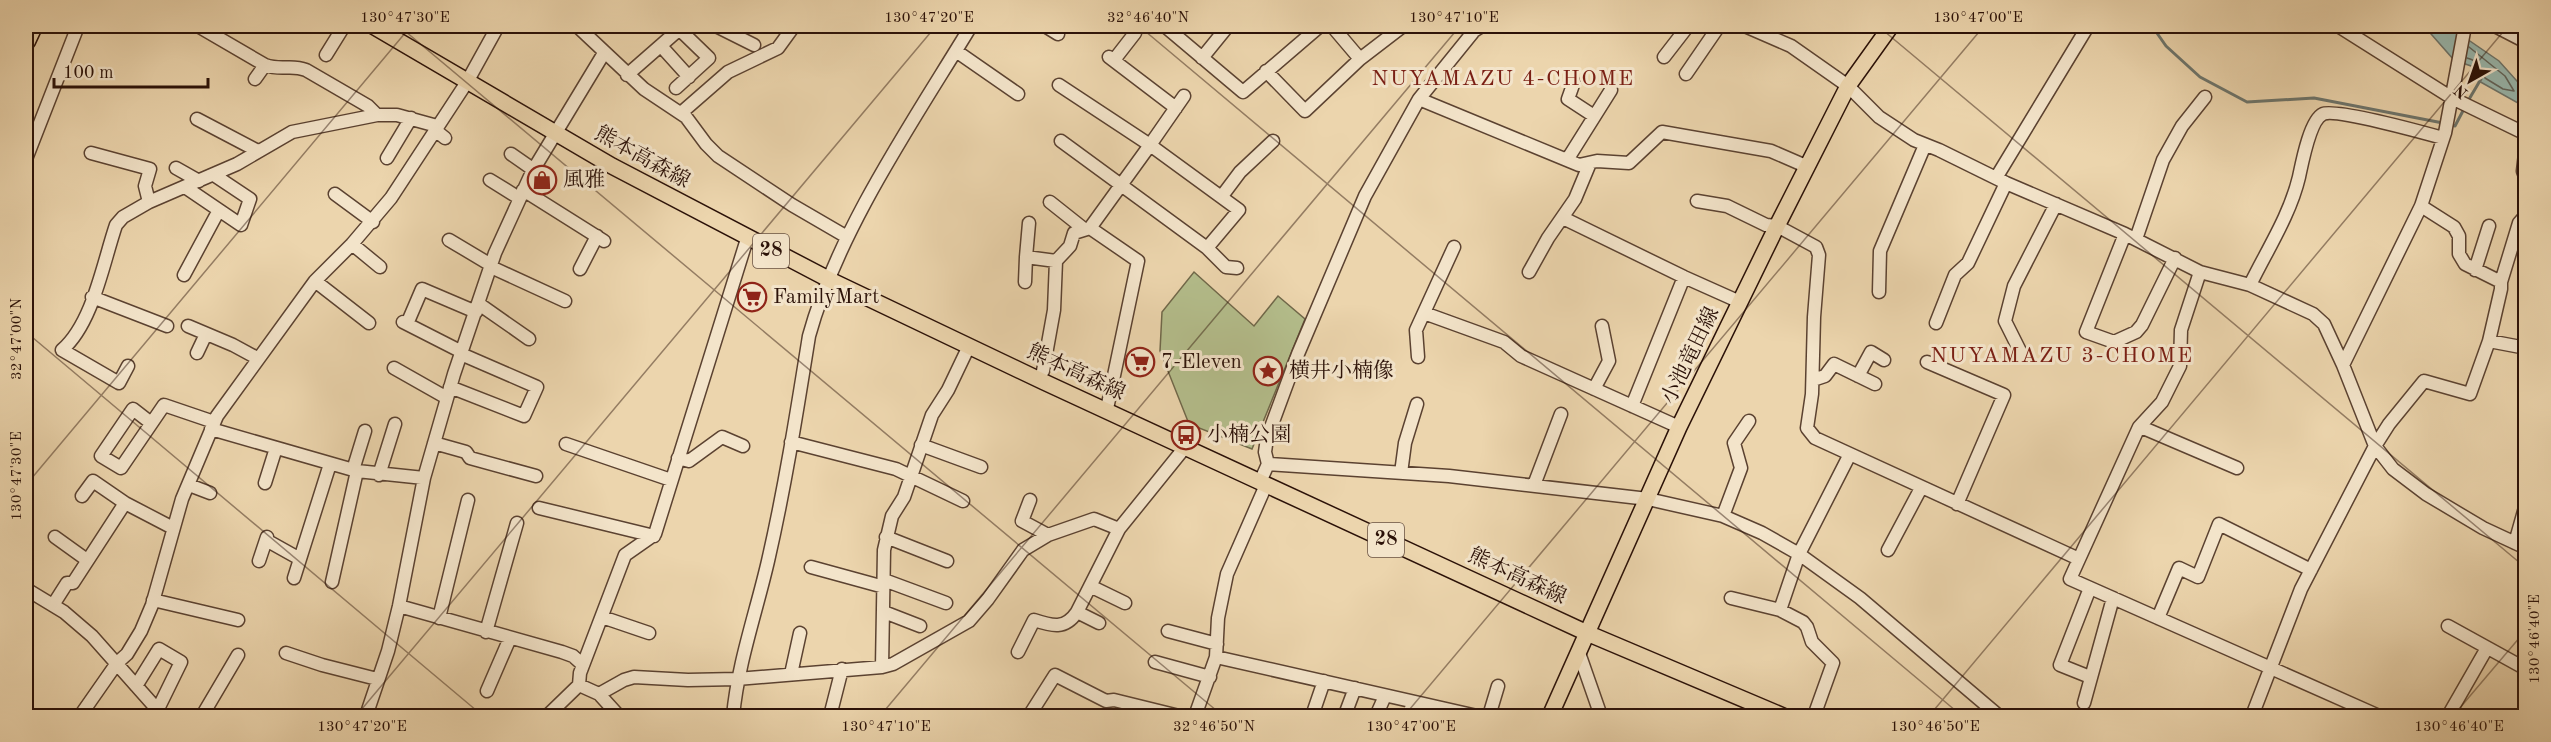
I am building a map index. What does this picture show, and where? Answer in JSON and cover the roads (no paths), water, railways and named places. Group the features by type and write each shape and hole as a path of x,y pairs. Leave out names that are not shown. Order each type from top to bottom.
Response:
{"highway":[{"path":"26,41 33,26"}],"main road":[{"name":"熊本高森線","path":"373,26 556,134 747,239 830,280 1587,633 1783,717"},
{"name":"小池竜田線","path":"1550,717 1679,427 1777,226 1848,86 1891,26"}],"street":[{"path":"26,159 78,26"},
{"path":"198,26 265,65 279,69 296,67 306,70 368,106 376,115"},
{"path":"326,55 344,26"},
{"path":"80,717 117,663 128,654 141,631 153,600 173,528 212,426 257,358 315,281 373,222 439,131 498,26"},
{"path":"577,26 627,75 681,113 718,156 792,205 848,237"},
{"path":"716,26 754,45"},
{"path":"681,113 728,72 778,48 794,26"},
{"path":"733,717 737,679 768,561 815,314 848,237 971,26"},
{"path":"1046,26 1058,34"},
{"path":"1202,58 1228,26"},
{"path":"1167,28 1243,92 1320,26"},
{"path":"1332,26 1360,59"},
{"path":"1266,71 1305,111 1360,59 1403,26"},
{"path":"1664,57 1688,26"},
{"path":"1686,74 1719,26"},
{"path":"1745,26 1791,46 1848,86 1879,117 1914,140 2001,181 2131,236 2200,272 2250,285 2313,314 2324,324 2375,446 2393,469 2426,494 2482,528 2520,546 2526,504"},
{"path":"1936,323 1955,275 1968,263 2001,181 2088,26"},
{"path":"2338,26 2456,100 2526,134"},
{"path":"2343,365 2421,206 2448,116 2456,100 2465,26"},
{"path":"2495,26 2526,42"},
{"path":"627,75 681,27 709,58 676,88"},
{"path":"1195,717 1216,657 1218,618 1227,574 1263,483 1268,464 1265,452 1267,438 1298,354 1365,196 1419,99 1474,27"},
{"path":"1136,33 1111,59 1176,108"},
{"path":"661,46 688,77"},
{"path":"956,51 1018,94"},
{"path":"366,717 399,606 424,478 448,392 491,266 521,194 604,52"},
{"path":"255,79 265,65"},
{"path":"1575,82 1568,99 1594,116"},
{"path":"1059,85 1150,145 1239,210 1207,248"},
{"path":"1567,160 1611,90"},
{"path":"1043,371 1054,310 1056,261 1070,246 1074,233 1087,229 1184,96"},
{"path":"2175,258 2142,325 2136,332 2114,342 2086,332 2131,236 2163,159 2182,126 2205,97"},
{"path":"1419,99 1579,165 1629,163 1662,132 1771,151 1808,166"},
{"path":"2250,285 2295,193 2304,153 2316,121 2321,115 2327,112 2346,115 2444,135"},
{"path":"128,366 119,383 62,350 72,341 83,325 116,225 123,217 149,202 214,175 292,132 376,115 411,118 439,131"},
{"path":"387,158 411,118"},
{"path":"196,119 258,151"},
{"path":"1061,141 1207,248 1226,267 1237,268"},
{"path":"1222,196 1240,172 1273,141"},
{"path":"1879,292 1880,251 1925,145"},
{"path":"2526,145 2523,171 2526,179"},
{"path":"91,153 150,169 145,186 149,202"},
{"path":"511,154 534,170"},
{"path":"1529,272 1548,238 1575,199 1590,163"},
{"path":"176,168 199,181"},
{"path":"184,187 241,225 250,199 214,175"},
{"path":"490,180 521,194 601,239 580,269"},
{"path":"335,194 373,222"},
{"path":"1697,201 1727,206 1766,225 1777,226 1816,246 1820,255 1814,317 1813,380 1807,428 1815,438 1849,456 2079,559"},
{"path":"1050,202 1087,229 1138,261 1108,404"},
{"path":"2022,354 2005,321 2014,286 2056,204"},
{"path":"2421,206 2454,227 2459,236 2461,260 2475,270 2501,282"},
{"path":"184,275 219,210"},
{"path":"2252,717 2301,589 2375,446 2389,424 2424,381 2470,394 2489,341 2501,282 2519,223 2526,215"},
{"path":"1563,218 1740,302"},
{"path":"1024,282 1029,224"},
{"path":"2475,270 2489,226"},
{"path":"547,717 579,685 579,673 626,553 654,536 747,239"},
{"path":"449,240 491,266 565,301"},
{"path":"352,244 380,267"},
{"path":"1418,357 1416,330 1454,247"},
{"path":"1026,258 1056,261"},
{"path":"2200,272 2181,330 2180,366 2162,402 2139,427 2070,579 2379,717"},
{"path":"1632,406 1684,277"},
{"path":"315,281 369,323"},
{"path":"394,369 448,392 524,416 537,387 461,353 405,323 422,289 478,308 529,339"},
{"path":"92,297 166,326"},
{"path":"1424,313 1504,342 1521,356 1679,427"},
{"path":"188,326 257,358"},
{"path":"1594,389 1609,361 1602,326"},
{"path":"197,352 206,334"},
{"path":"2489,341 2526,348"},
{"path":"882,667 886,537 892,516 903,497 932,414 948,390 969,346"},
{"path":"1858,376 1871,352 1884,360"},
{"path":"1927,362 2004,395 1957,504"},
{"path":"1813,380 1825,376 1834,364 1875,384"},
{"path":"1401,473 1404,443 1417,404"},
{"path":"151,423 133,409 102,456 121,468 164,405 253,444 276,448 355,471 424,478"},
{"path":"1534,485 1561,414"},
{"path":"1724,516 1741,468 1734,443 1749,421"},
{"path":"379,475 395,424"},
{"path":"2141,427 2237,468"},
{"path":"330,582 365,431"},
{"path":"678,458 689,461 722,437 743,446"},
{"path":"791,442 896,470 963,501"},
{"path":"434,443 466,452 470,458 536,476"},
{"path":"566,444 671,480"},
{"path":"921,445 981,467"},
{"path":"1018,652 1034,620 1051,626 1061,625 1077,612 1119,530 1186,446"},
{"path":"265,483 276,448"},
{"path":"1780,610 1799,554 1849,456"},
{"path":"294,578 330,464"},
{"path":"1268,464 1534,485 1648,499 1724,516 1762,533 1799,554 1860,598 1999,717"},
{"path":"82,496 93,481 125,502 173,528"},
{"path":"189,485 210,493"},
{"path":"1888,550 1921,488"},
{"path":"439,618 468,500"},
{"path":"1030,500 1022,521 1048,536"},
{"path":"52,605 67,583 73,582 125,502"},
{"path":"539,508 654,536"},
{"path":"599,694 634,677 688,680 737,679 882,667 906,658 963,626 988,600 1019,554 1048,536 1094,519 1119,530"},
{"path":"486,632 516,523"},
{"path":"2158,618 2179,568 2198,577 2219,524 2311,570"},
{"path":"55,537 87,560"},
{"path":"886,537 947,561"},
{"path":"259,561 266,538 300,559"},
{"path":"811,567 884,583 946,603"},
{"path":"1090,586 1125,603"},
{"path":"2090,678 2060,665 2091,588"},
{"path":"26,589 52,605 92,636 160,714 181,662 159,649 136,686"},
{"path":"1731,598 1780,610 1803,622 1812,642 1833,663 1814,717"},
{"path":"2084,703 2113,598"},
{"path":"153,600 238,620"},
{"path":"399,606 573,656 583,665"},
{"path":"884,612 920,626"},
{"path":"1077,612 1099,623"},
{"path":"602,617 649,633"},
{"path":"2448,626 2526,669"},
{"path":"1168,631 1217,644"},
{"path":"791,674 800,633"},
{"path":"488,691 510,638"},
{"path":"2448,717 2487,648"},
{"path":"286,653 377,679"},
{"path":"1579,653 1601,717"},
{"path":"202,717 238,656"},
{"path":"1216,657 1477,717"},
{"path":"1155,662 1210,677"},
{"path":"830,717 842,669"},
{"path":"1034,715 1055,675 1106,701 1114,700 1179,717"},
{"path":"1312,717 1324,681"},
{"path":"579,685 599,694 619,717"},
{"path":"1489,717 1498,686"},
{"path":"1346,712 1355,688"},
{"path":"1376,717 1385,696"},
{"path":"1407,717 1414,703"}],"water":[{"path":"2424,26 2448,26 2499,61 2525,90 2525,107 2477,80 2478,72 2471,66 2454,60"}],"waterway":[{"path":"2152,26 2166,46 2200,77 2247,102 2314,98 2443,123"},
{"path":"2468,101 2481,79"},
{"path":"2449,124 2455,126 2465,107"}],"place":[{"name":"風雅","path":"542,180"},
{"name":"FamilyMart","path":"752,297"},
{"name":"7-Eleven","path":"1140,362"},
{"name":"横井小楠像","path":"1268,371"},
{"name":"小楠公園","path":"1186,435"}],"district":[{"name":"NUYAMAZU 4-CHOME","path":"1503,79"},
{"name":"NUYAMAZU 3-CHOME","path":"2062,356"}]}
